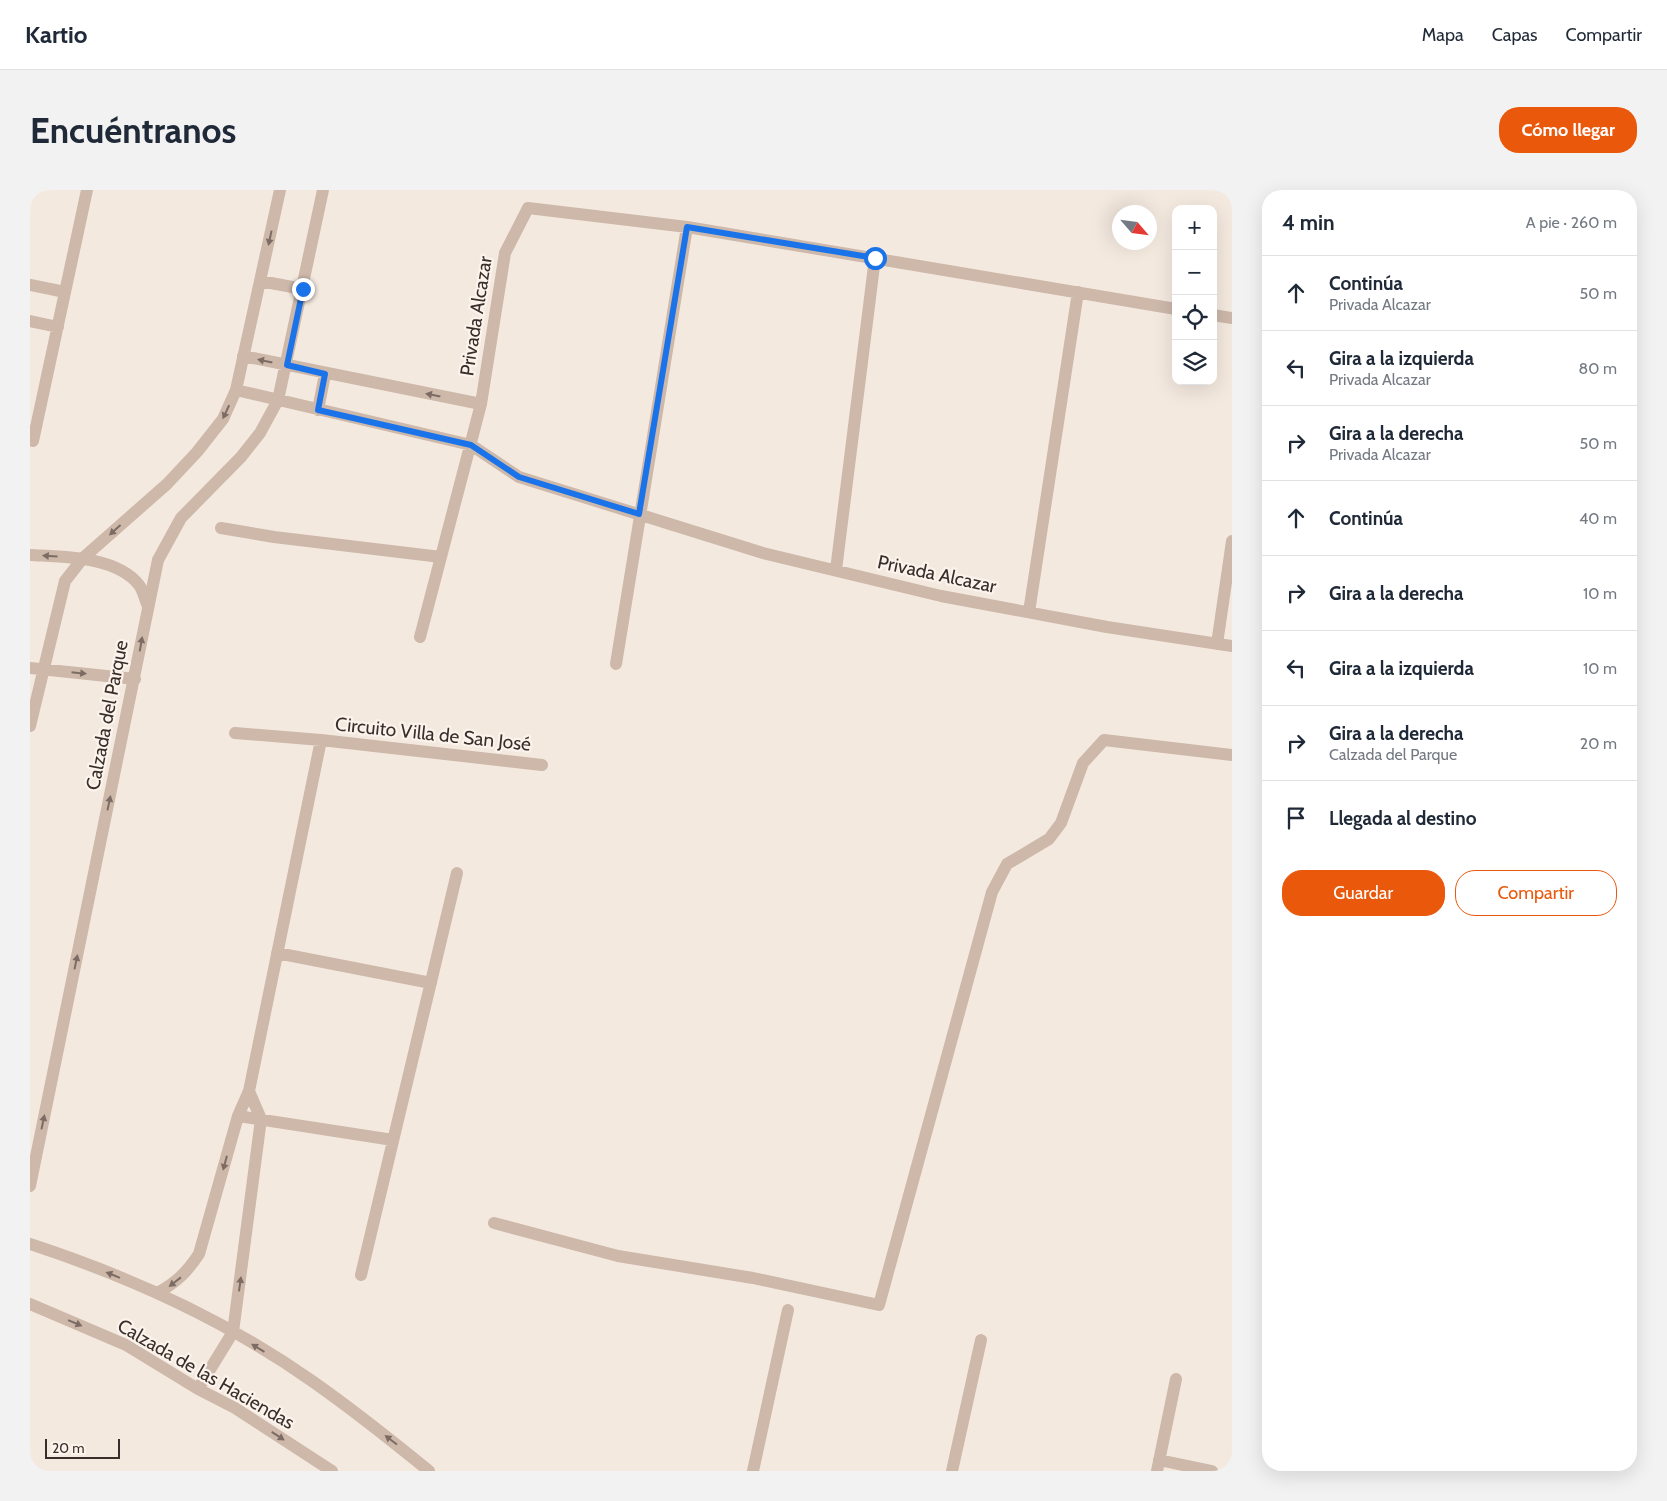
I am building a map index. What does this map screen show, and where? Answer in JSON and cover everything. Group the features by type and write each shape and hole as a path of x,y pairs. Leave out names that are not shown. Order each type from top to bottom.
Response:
{"street":[{"path":"33,441 88,190"},
{"path":"30,726 36,669 65,581 83,558 167,484 197,452 223,419 236,390 280,190"},
{"name":"Calzada del Parque","path":"30,1186 32,1167 135,679 158,560 181,518 242,457 260,433 278,400 323,190"},
{"name":"Privada Alcazar","path":"420,637 481,404 505,253 528,208 687,227 1172,308"},
{"path":"616,664 687,227"},
{"path":"836,570 875,258"},
{"path":"260,281 303,289"},
{"path":"30,285 65,292"},
{"path":"1029,612 1078,292"},
{"path":"1217,316 1232,318"},
{"path":"30,321 58,327"},
{"path":"243,356 481,404"},
{"path":"318,410 325,374"},
{"path":"236,390 471,445"},
{"name":"Privada Alcazar","path":"471,445 519,477 763,553 942,596 1232,646"},
{"path":"221,528 274,537 441,557"},
{"path":"1217,644 1232,540"},
{"path":"30,555 83,558 124,573 139,585 148,606"},
{"path":"36,669 135,679"},
{"name":"Circuito Villa de San José","path":"235,733 320,740 542,765"},
{"name":"Circuito Villa de San José","path":"158,1294 174,1284 188,1271 199,1254 238,1116 249,1092 320,740"},
{"path":"494,1223 618,1256 753,1278 879,1305 992,892 1007,864 1049,839 1062,823 1083,763 1104,740 1232,755"},
{"path":"361,1275 457,872"},
{"path":"278,953 431,983"},
{"path":"198,1389 233,1332 261,1120 249,1092"},
{"path":"238,1116 393,1140"},
{"path":"30,1244 158,1294 233,1332 311,1380 429,1471"},
{"name":"Calzada de las Haciendas","path":"30,1304 126,1345 198,1389 235,1408 332,1471"},
{"path":"753,1471 788,1310"},
{"path":"952,1471 981,1340"},
{"path":"1176,1379 1158,1466 1212,1471"}],"route":[{"path":"303,289 287,365 325,374 318,410 471,445 519,477 639,514 687,227 875,258"}]}
